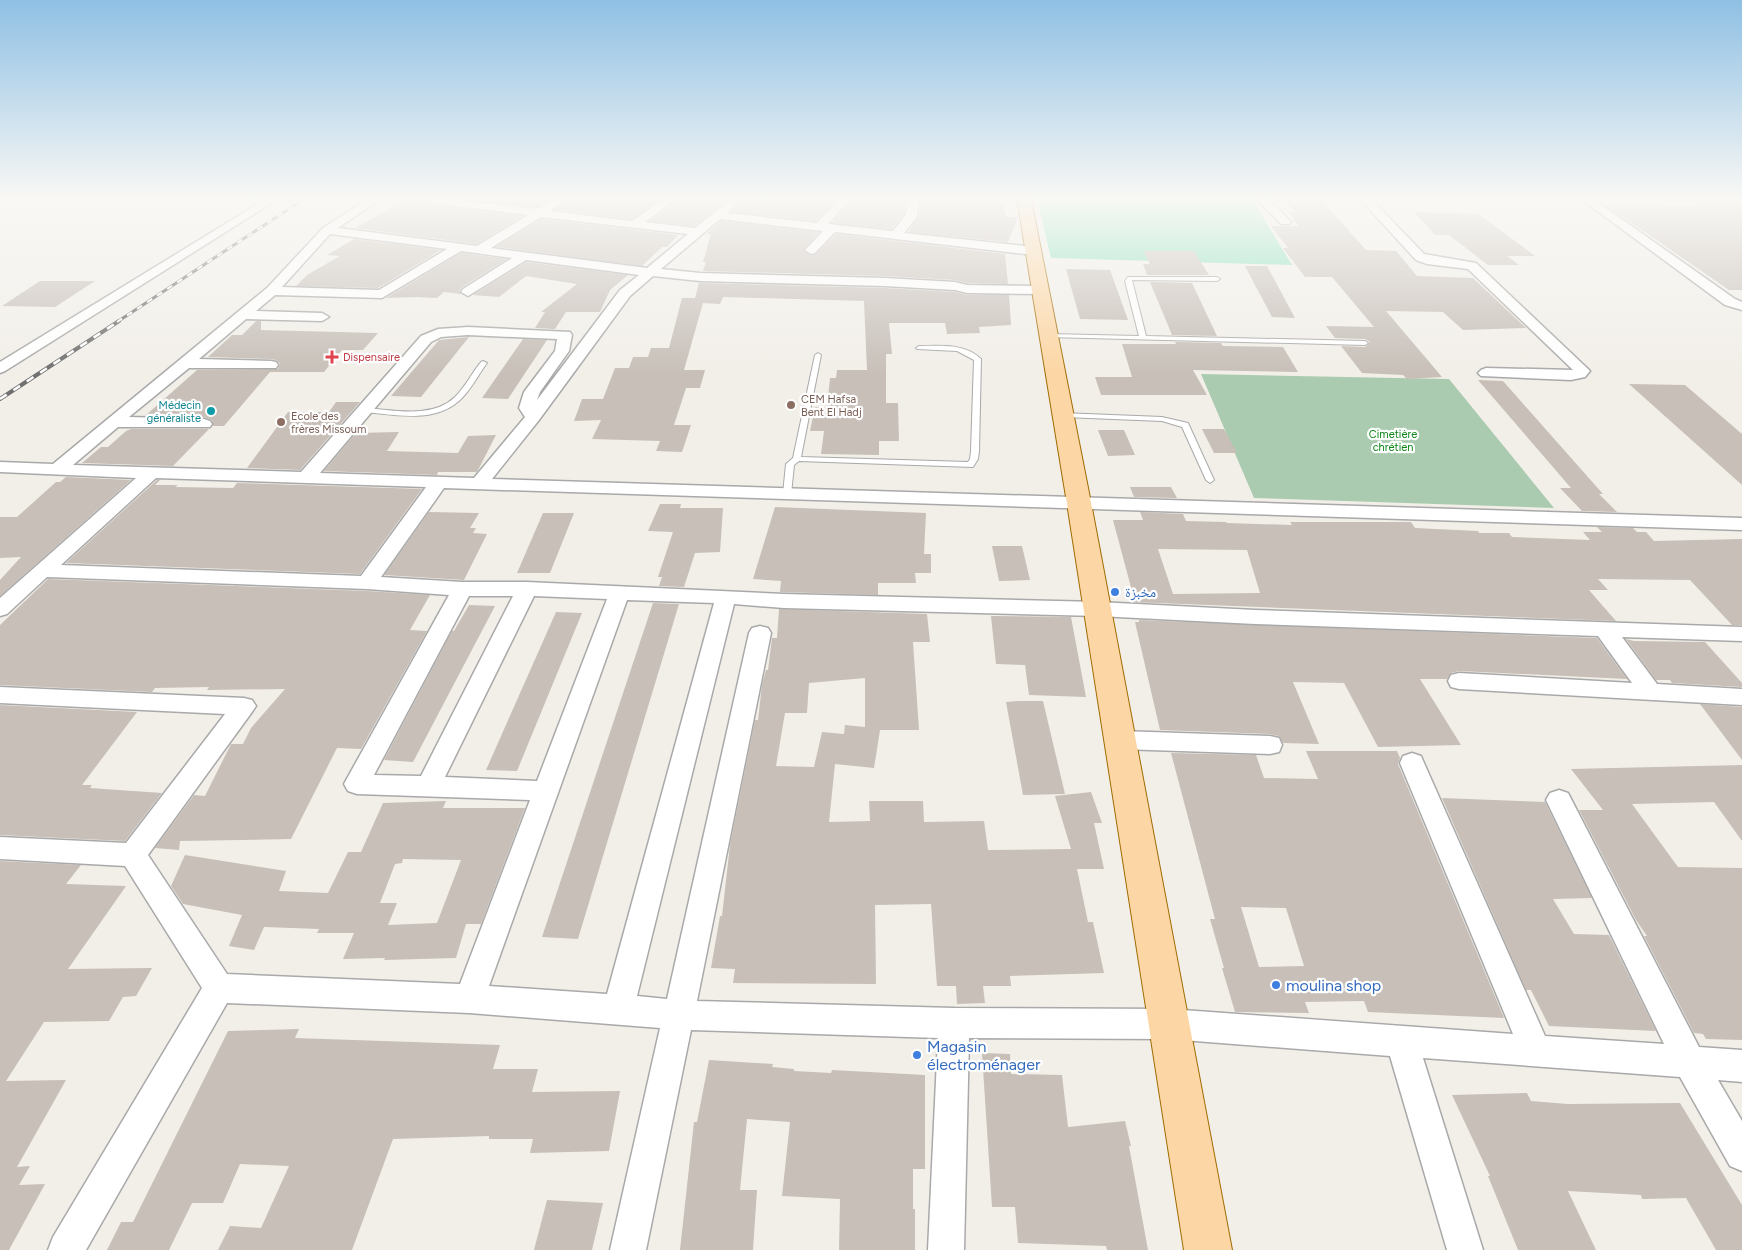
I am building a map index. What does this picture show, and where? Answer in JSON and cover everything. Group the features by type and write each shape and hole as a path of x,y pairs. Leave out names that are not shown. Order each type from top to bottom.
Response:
{"main road":[{"path":"1035,257 1080,503 1208,1250"}],"street":[{"path":"0,368 179,257"},
{"path":"57,469 272,291 302,257"},
{"path":"272,291 382,294 442,257"},
{"path":"468,292 521,257"},
{"path":"533,257 700,277 885,282 955,286 967,289 1041,290"},
{"path":"478,484 533,418 625,293 666,257"},
{"path":"1421,257 1427,260 1472,266 1582,371 1580,374 1571,375 1486,373"},
{"path":"1668,257 1730,302 1742,306"},
{"path":"244,315 322,317"},
{"path":"306,478 426,339 438,333 468,331 565,335 562,351 532,392 527,408 533,418"},
{"path":"185,363 271,365"},
{"path":"114,422 204,424"},
{"path":"0,467 1742,524"},
{"path":"0,609 152,473"},
{"path":"367,583 439,482"},
{"path":"44,571 367,583 462,589 528,589 840,603 1098,609 1255,617 1742,634"},
{"path":"462,589 357,784 546,791"},
{"path":"428,787 528,589"},
{"path":"469,999 619,593"},
{"path":"618,1008 726,597"},
{"path":"1604,629 1651,692"},
{"path":"628,1250 760,633"},
{"path":"1459,681 1742,697"},
{"path":"0,695 244,706 134,855"},
{"path":"1120,740 1270,745"},
{"path":"1412,763 1536,1052"},
{"path":"1559,800 1690,1063 1742,1154"},
{"path":"0,848 134,855"},
{"path":"134,855 219,988"},
{"path":"219,988 469,999 618,1008 677,1015 954,1023 1169,1024 1742,1066"},
{"path":"66,1250 219,988"},
{"path":"946,1250 954,1023"},
{"path":"1402,1042 1465,1250"}],"lane":[{"path":"1143,338 1128,281 1130,278 1217,279"},
{"path":"1049,336 1364,343"},
{"path":"787,494 790,464 797,459 970,465 974,459 975,451 978,359 971,352 958,349 919,348"},
{"path":"797,459 818,355"},
{"path":"365,410 419,414 436,411 457,399 483,362"},
{"path":"1064,415 1162,419 1185,425 1210,480"}],"green space":[{"path":"1287,257 1292,265 1051,258"},
{"name":"Cimetière chrétien","path":"1201,374 1449,379 1554,508 1254,498"}],"building":[{"path":"338,257 429,257 378,288 296,286 307,275"},
{"path":"454,257 507,259 462,287 459,291 461,294 444,292 437,298 386,298"},
{"path":"575,257 651,257 642,266"},
{"path":"704,257 1005,257 1008,284 967,283 955,280 885,276 703,271 706,262 703,262"},
{"path":"1146,257 1198,257 1209,275 1147,275 1143,264 1150,264"},
{"path":"1290,257 1401,257 1417,276 1473,278 1526,328 1463,330 1443,312 1386,311 1442,377 1407,379 1403,375 1362,373 1341,346 1365,347 1370,342 1365,339 1335,338 1326,326 1374,327 1332,277 1305,277"},
{"path":"1478,257 1509,257 1519,265 1488,265"},
{"path":"1682,257 1742,257 1742,290 1729,290"},
{"path":"526,262 628,275 610,290 600,312 566,312 555,329 535,328 545,312 541,312 577,284 526,276 499,297 473,295"},
{"path":"1245,266 1267,266 1295,318 1272,317"},
{"path":"1066,269 1110,270 1128,320 1080,319"},
{"path":"40,281 95,281 55,307 2,306"},
{"path":"1150,282 1192,283 1217,336 1172,335"},
{"path":"699,283 885,288 955,292 967,295 1009,295 1011,325 979,327 980,333 947,334 945,323 889,323 892,354 886,354 886,403 898,403 899,441 879,441 879,455 821,454 824,431 810,431 815,407 827,408 830,378 836,378 837,370 867,370 864,301 723,297 720,304 703,303 684,370 705,370 700,388 686,388 674,425 691,425 682,452 656,451 660,441 592,439 601,420 574,421 582,399 603,399 615,368 629,368 633,357 648,357 651,348 669,348 682,298 695,298"},
{"path":"256,321 261,321 261,330 378,333 363,350 342,350 324,372 270,372 224,426 213,426 212,420 204,417 145,416 197,370 278,369 280,364 276,360 271,359 208,357 232,335 242,335"},
{"path":"469,337 421,397 391,396 439,340"},
{"path":"523,339 547,340 508,399 482,398"},
{"path":"1175,342 1221,343 1223,346 1283,347 1298,372 1193,370 1207,395 1101,395 1095,377 1132,377 1122,344 1176,344"},
{"path":"1478,380 1503,381 1603,494 1599,494 1617,512 1582,511 1560,488 1571,488"},
{"path":"1629,384 1685,385 1742,434 1742,485"},
{"path":"336,402 360,402 300,470 247,468 288,412 329,412"},
{"path":"131,429 209,429 173,466 82,463 101,447 108,447 126,431"},
{"path":"1202,429 1224,429 1237,453 1214,453"},
{"path":"1098,430 1124,430 1135,455 1108,456"},
{"path":"399,432 387,451 458,453 468,436 496,435 477,472 438,472 437,475 324,471 356,433"},
{"path":"66,477 131,480 0,596 0,580 21,557 0,558 0,517 17,517 56,482 60,482"},
{"path":"157,480 160,480 155,485 178,485 175,487 233,488 237,483 422,489 360,574 66,563"},
{"path":"1130,487 1171,487 1177,498 1134,497"},
{"path":"660,504 681,504 680,508 723,508 720,552 695,553 684,587 659,586 662,577 658,577 673,532 648,531"},
{"path":"775,507 926,513 924,554 931,554 931,573 915,573 916,583 878,583 878,595 780,592 781,581 753,579"},
{"path":"429,512 479,513 470,528 476,528 473,533 487,534 464,580 384,575"},
{"path":"1140,512 1183,514 1186,521 1227,523 1292,525 1290,522 1411,522 1415,528 1478,531 1479,533 1509,533 1512,537 1590,540 1583,532 1602,532 1597,527 1633,528 1637,532 1646,532 1654,541 1742,539 1742,625 1732,625 1690,580 1598,579 1608,590 1589,590 1616,621 1132,602 1129,591 1132,591 1113,520 1143,520","holes":["1158,549 1247,550 1260,593 1173,594"]},
{"path":"543,513 574,513 550,573 517,573"},
{"path":"992,546 1022,546 1030,580 999,581"},
{"path":"48,579 430,595 410,630 427,631 361,749 337,748 291,839 180,841 179,850 155,848 194,795 205,796 231,744 243,744 251,728 285,689 207,690 209,687 155,688 152,692 0,685 0,625"},
{"path":"653,603 679,604 578,939 542,937"},
{"path":"469,605 495,606 413,762 384,760 452,631 454,631"},
{"path":"779,609 927,614 930,642 913,642 919,730 880,730 874,768 835,764 829,822 870,821 869,801 923,801 924,822 984,821 988,850 1071,849 1055,796 1091,792 1102,823 1094,823 1104,869 1077,869 1088,922 1093,922 1104,973 1010,976 1011,986 983,986 985,1003 957,1004 956,986 937,986 931,904 875,905 876,984 733,983 735,969 711,968 720,916 722,916 730,845 755,720 758,720 762,685 766,670 768,670 772,638 777,638","holes":["865,678 865,727 845,725 844,734 822,732 814,767 776,766 785,713 807,713 809,683"]},
{"path":"556,612 582,613 517,771 486,770"},
{"path":"991,616 1071,617 1086,697 1029,695 1025,665 996,664"},
{"path":"1139,620 1597,638 1627,679 1459,671 1451,673 1447,679 1420,679 1461,745 1378,747 1344,683 1293,682 1319,744 1283,743 1279,736 1270,734 1160,730 1135,622 1139,622"},
{"path":"1626,639 1634,641 1705,642 1742,683 1742,687 1672,683 1670,680 1656,680"},
{"path":"1043,701 1065,794 1023,795 1006,702"},
{"path":"1700,704 1742,707 1742,760"},
{"path":"0,705 137,712 82,785 92,785 90,788 162,793 125,841 0,835"},
{"path":"1306,751 1397,751 1400,758 1398,764 1504,1018 1368,1012 1364,1001 1305,1002 1309,1013 1235,1012 1210,919 1215,919 1171,753 1256,755 1264,778 1318,779","holes":["1241,907 1286,908 1304,966 1259,967"]},
{"path":"1742,765 1742,841 1714,802 1632,804 1678,867 1742,868 1742,1040 1706,1039 1703,1034 1694,1033 1644,936 1647,936 1636,920 1579,810 1603,810 1571,769"},
{"path":"1442,798 1545,802 1592,898 1553,899 1574,934 1609,935 1656,1031 1549,1026 1531,990 1526,990"},
{"path":"446,801 443,808 525,808 481,924 466,924 456,958 343,959 354,933 317,933 319,929 264,927 254,950 229,946 242,915 183,904 171,886 185,855 286,871 279,891 328,893 348,852 361,852 383,803","holes":["403,859 461,860 437,923 388,925 397,903 380,903 395,864 402,863"]},
{"path":"0,861 81,865 66,884 126,886 68,969 152,968 136,996 123,997 109,1021 44,1022 6,1081 66,1080 17,1167 30,1166 19,1185 45,1184 9,1250 0,1250"},
{"path":"299,1029 295,1038 500,1045 493,1069 538,1069 532,1092 620,1091 609,1151 530,1153 533,1139 489,1139 489,1136 393,1139 352,1250 218,1250 230,1226 261,1228 289,1166 240,1164 223,1203 192,1203 169,1250 107,1250 121,1222 133,1222 228,1031"},
{"path":"982,1053 1010,1054 1011,1074 1062,1075 1068,1127 1125,1121 1131,1146 1129,1146 1148,1250 1107,1250 1106,1246 1018,1243 1015,1207 992,1207"},
{"path":"709,1060 773,1064 772,1067 794,1069 794,1071 831,1073 832,1070 925,1075 925,1169 913,1169 915,1250 839,1250 840,1199 782,1196 790,1122 747,1119 740,1190 757,1190 753,1250 680,1250 694,1122 697,1122"},
{"path":"1527,1093 1531,1101 1568,1104 1680,1103 1742,1205 1742,1250 1716,1250 1686,1198 1642,1199 1641,1195 1568,1191 1596,1250 1518,1250 1488,1176 1490,1176 1452,1095"},
{"path":"547,1200 603,1203 592,1250 534,1250"}],"railway":[{"path":"117,322 215,257"},
{"path":"0,399 119,321"}],"place":[{"name":"Dispensaire","path":"332,357"},
{"name":"CEM Hafsa Bent El Hadj","path":"791,405"},
{"name":"Médecin généraliste","path":"211,411"},
{"name":"Ecole des frères Missoum","path":"281,422"},
{"name":"مخبزة","path":"1115,592"},
{"name":"moulina shop","path":"1276,985"},
{"name":"Magasin électroménager","path":"917,1055"}]}
